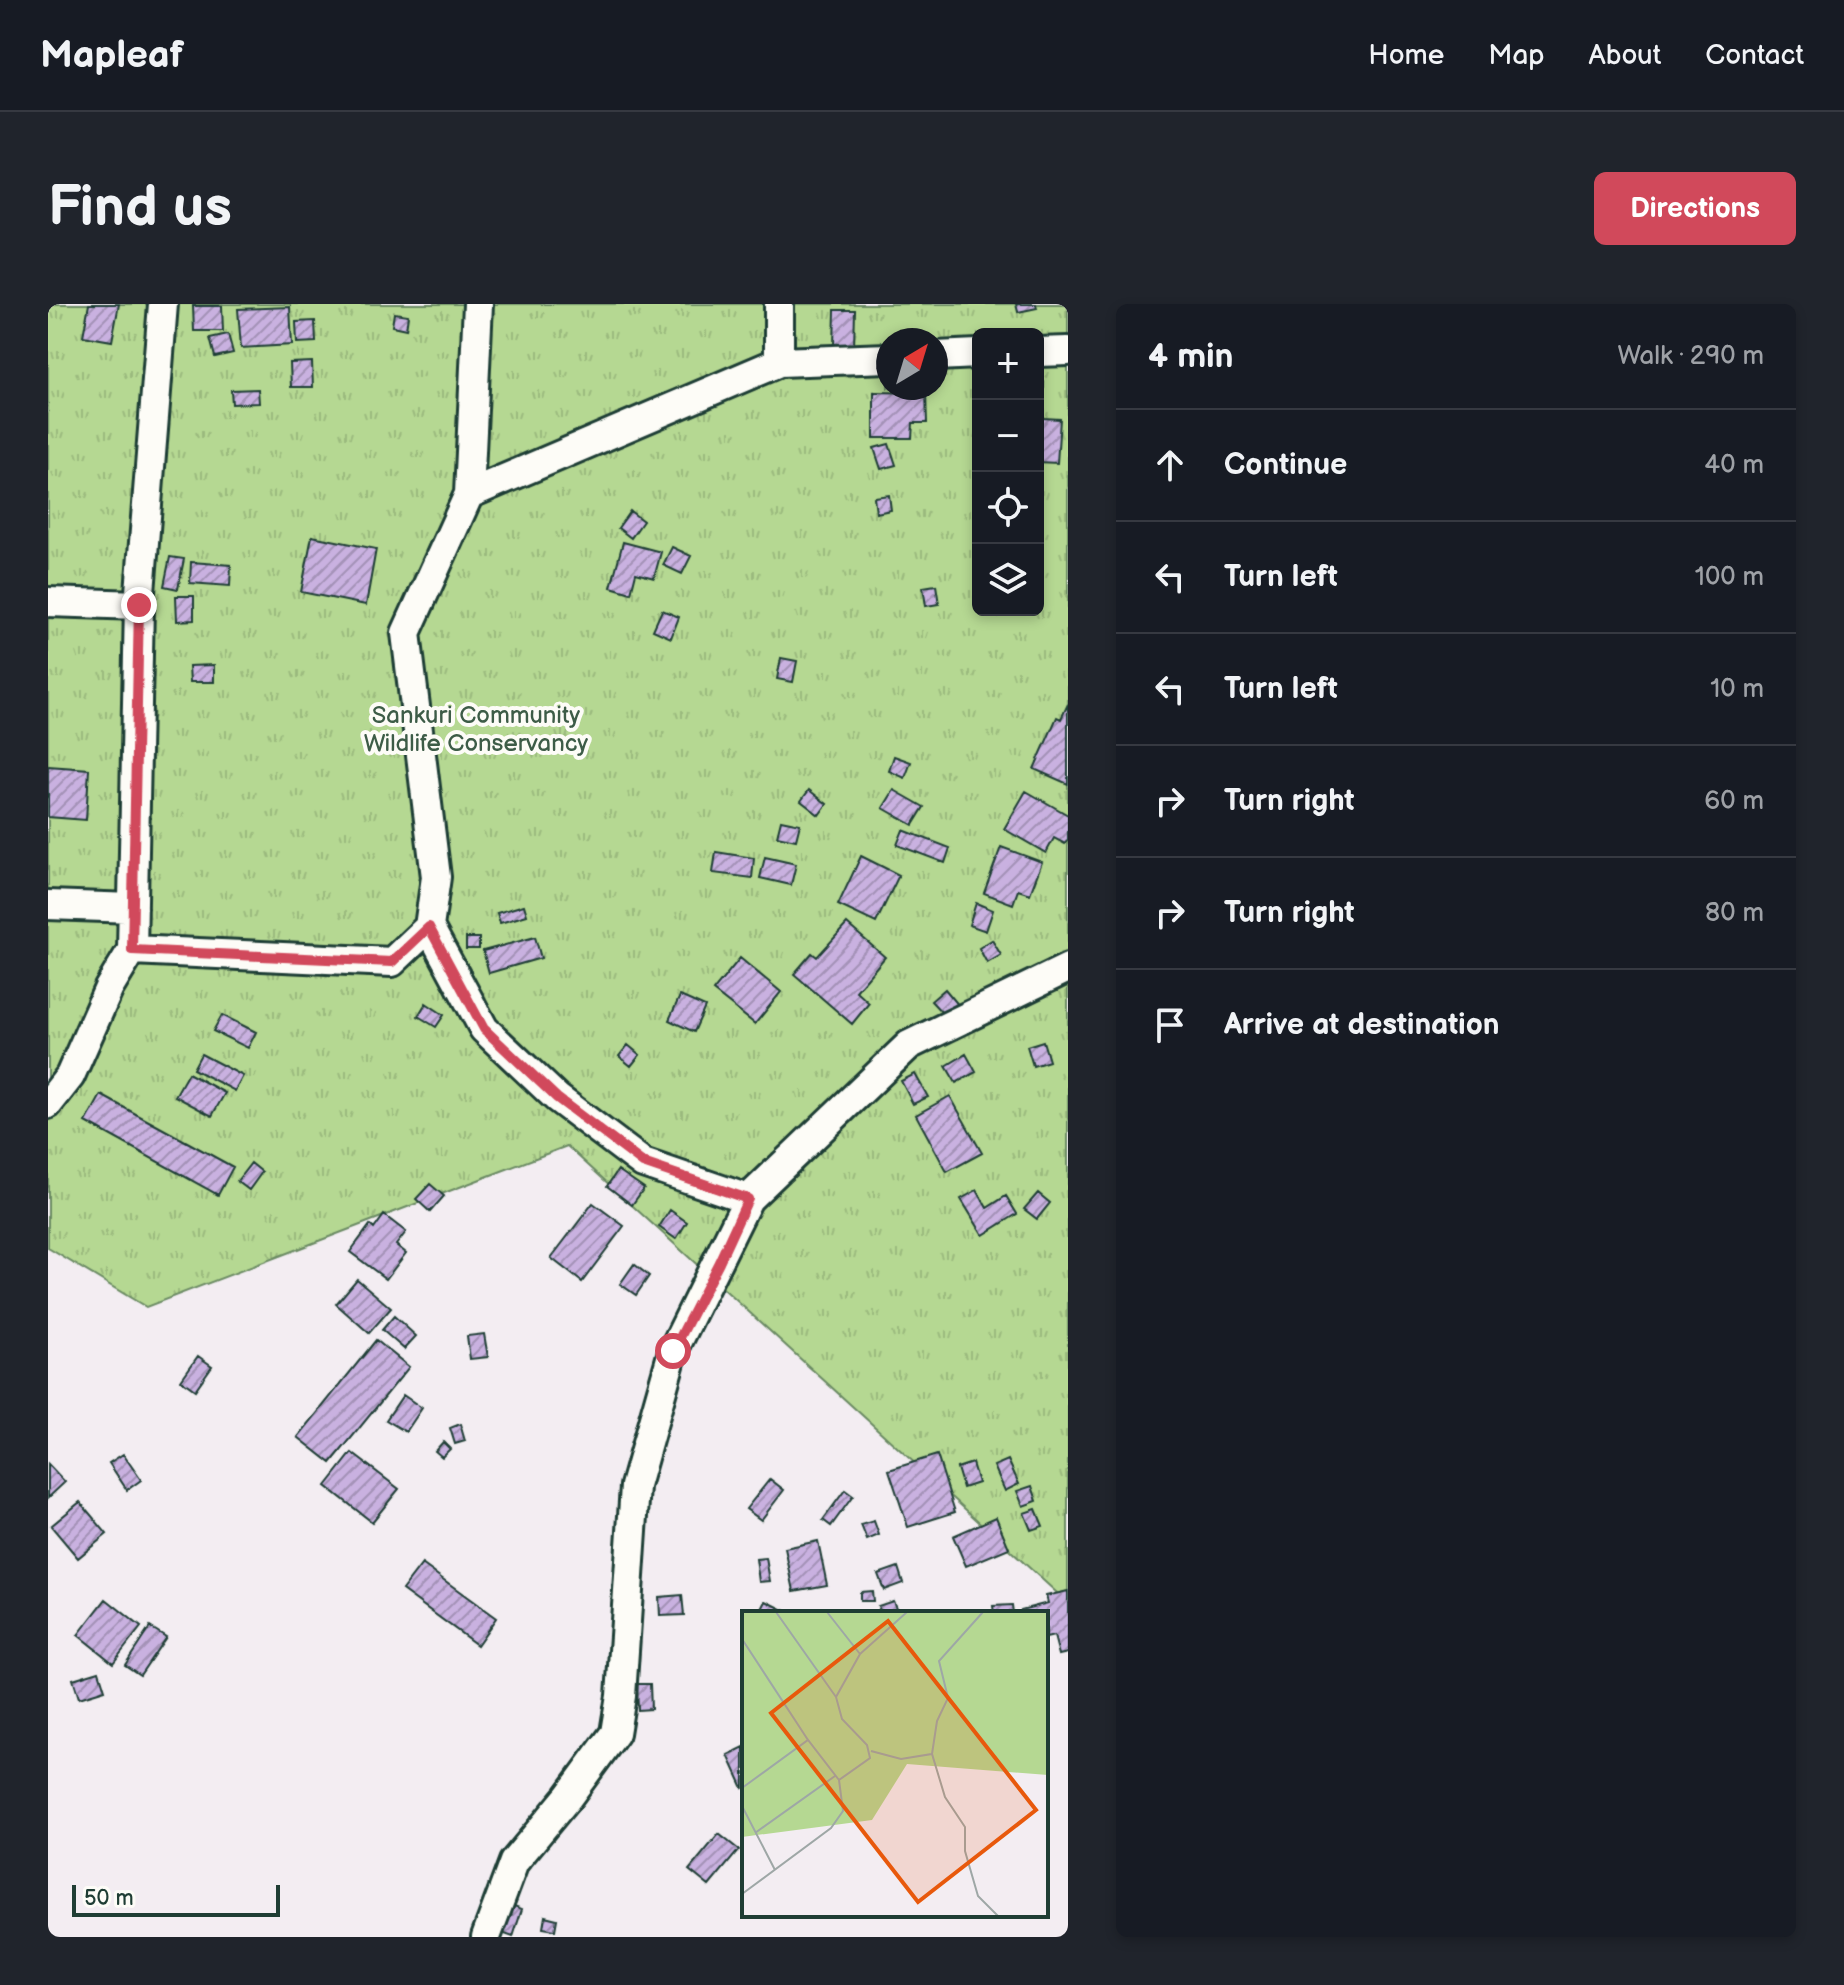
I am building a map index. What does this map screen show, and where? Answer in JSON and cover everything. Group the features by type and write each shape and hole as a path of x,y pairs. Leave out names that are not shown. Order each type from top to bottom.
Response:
{"street":[{"path":"48,1104 70,1076 109,988 132,950 139,605 163,304"},
{"path":"478,304 469,494 406,633 436,877 429,927 484,1029 557,1098 643,1163 748,1199"},
{"path":"779,304 779,362"},
{"path":"1044,352 1068,351"},
{"path":"948,355 972,354"},
{"path":"469,494 779,362 876,358"},
{"path":"48,602 139,605"},
{"path":"48,905 133,908"},
{"path":"132,950 392,962 429,927"},
{"path":"486,1937 514,1862 568,1797 615,1733 621,1696 635,1486 673,1351 748,1199 909,1045 1068,968"}],"green space":[{"name":"Sankuri Community Wildlife Conservancy","path":"48,304 1068,304 1068,1603 567,1146 146,1307 48,1248"}],"building":[{"path":"89,304 119,304 112,341 83,336"},
{"path":"1016,304 1036,304 1037,308 1018,312"},
{"path":"193,306 222,306 223,331 194,331"},
{"path":"290,307 292,345 241,348 238,309"},
{"path":"835,310 855,310 854,347 834,346"},
{"path":"394,313 408,315 406,329 392,326"},
{"path":"315,321 316,342 297,343 296,322"},
{"path":"228,334 233,353 215,357 210,338"},
{"path":"312,362 313,387 291,387 290,363"},
{"path":"258,389 259,403 232,404 231,390"},
{"path":"874,392 876,400 926,400 927,423 913,423 912,438 874,438"},
{"path":"1044,418 1060,419 1057,463 1044,462"},
{"path":"889,444 896,465 881,469 874,448"},
{"path":"889,495 891,510 876,513 874,497"},
{"path":"630,511 643,521 631,538 618,528"},
{"path":"312,536 376,549 366,605 301,592"},
{"path":"623,542 661,552 654,578 636,573 631,593 611,587"},
{"path":"672,547 691,556 682,574 663,565"},
{"path":"170,557 184,559 178,589 164,586"},
{"path":"191,562 231,565 230,586 190,583"},
{"path":"936,585 939,604 926,606 923,587"},
{"path":"176,596 194,596 194,620 177,621"},
{"path":"662,610 679,617 671,638 653,630"},
{"path":"781,658 797,661 793,682 777,679"},
{"path":"214,665 214,682 190,682 189,666"},
{"path":"1068,704 1068,784 1034,769 1057,717 1061,719"},
{"path":"894,756 911,762 905,778 889,771"},
{"path":"48,766 89,769 86,820 48,817"},
{"path":"809,790 827,804 819,815 801,801"},
{"path":"894,790 924,807 913,825 883,808"},
{"path":"1026,791 1068,815 1068,839 1065,844 1054,838 1046,853 1004,829"},
{"path":"781,820 800,824 796,840 777,836"},
{"path":"903,830 950,848 945,863 897,845"},
{"path":"1001,847 1042,862 1030,894 1018,890 1013,904 984,893"},
{"path":"716,852 754,858 752,878 713,873"},
{"path":"861,856 899,875 876,923 838,905"},
{"path":"765,857 796,864 791,885 760,878"},
{"path":"976,903 993,910 986,931 969,925"},
{"path":"524,905 527,915 500,923 497,913"},
{"path":"847,924 885,957 856,991 869,1003 852,1024 794,974 812,953 817,957"},
{"path":"535,937 541,958 489,973 483,951"},
{"path":"466,938 479,938 479,949 466,949"},
{"path":"992,940 1001,955 987,963 979,948"},
{"path":"740,958 781,992 755,1024 713,991"},
{"path":"945,989 960,1007 947,1018 931,1001"},
{"path":"680,996 705,1007 694,1032 669,1020"},
{"path":"426,1003 444,1015 436,1027 418,1016"},
{"path":"222,1015 256,1032 248,1048 213,1031"},
{"path":"1043,1041 1049,1061 1033,1066 1027,1046"},
{"path":"628,1045 640,1055 631,1066 619,1056"},
{"path":"201,1054 243,1076 235,1091 193,1069"},
{"path":"966,1054 976,1072 956,1083 946,1066"},
{"path":"188,1073 225,1093 212,1116 175,1096"},
{"path":"915,1074 928,1097 913,1104 901,1081"},
{"path":"101,1095 233,1167 218,1195 86,1122"},
{"path":"950,1096 982,1153 947,1172 916,1115"},
{"path":"251,1163 262,1172 249,1190 237,1181"},
{"path":"618,1170 644,1188 632,1205 607,1186"},
{"path":"430,1184 444,1196 430,1212 416,1199"},
{"path":"977,1190 987,1208 1006,1196 1017,1214 983,1235 961,1199"},
{"path":"1038,1193 1050,1203 1037,1219 1024,1209"},
{"path":"593,1203 624,1226 582,1282 551,1258"},
{"path":"670,1210 687,1222 676,1239 659,1227"},
{"path":"384,1215 406,1232 396,1245 406,1253 386,1279 350,1252 370,1225 374,1229"},
{"path":"634,1264 649,1276 636,1295 620,1284"},
{"path":"357,1279 391,1308 369,1333 336,1304"},
{"path":"394,1316 416,1336 404,1349 382,1330"},
{"path":"484,1334 488,1357 470,1359 467,1336"},
{"path":"376,1340 409,1367 331,1463 298,1437"},
{"path":"198,1356 212,1366 195,1390 181,1380"},
{"path":"403,1395 422,1408 406,1432 386,1420"},
{"path":"460,1424 465,1441 455,1444 450,1428"},
{"path":"443,1442 450,1449 442,1457 435,1451"},
{"path":"352,1453 399,1489 372,1522 326,1486"},
{"path":"123,1454 141,1480 127,1490 109,1463"},
{"path":"937,1455 955,1512 908,1527 889,1470"},
{"path":"1008,1460 1019,1484 1005,1491 994,1466"},
{"path":"972,1463 978,1483 963,1488 957,1468"},
{"path":"48,1464 65,1482 48,1498"},
{"path":"770,1479 784,1490 761,1520 746,1509"},
{"path":"1032,1486 1037,1501 1023,1506 1017,1491"},
{"path":"845,1490 853,1496 831,1526 823,1520"},
{"path":"80,1502 107,1534 78,1558 51,1526"},
{"path":"1036,1509 1043,1526 1031,1530 1024,1513"},
{"path":"996,1517 1009,1548 966,1566 953,1536"},
{"path":"874,1521 879,1535 867,1540 861,1525"},
{"path":"818,1541 827,1585 794,1591 785,1548"},
{"path":"766,1558 770,1581 759,1582 756,1559"},
{"path":"422,1564 496,1618 477,1645 402,1590"},
{"path":"898,1567 903,1583 884,1590 878,1574"},
{"path":"872,1591 873,1601 860,1601 860,1592"},
{"path":"1068,1591 1068,1653 1059,1655 1054,1636 1048,1638 1048,1611 1021,1611 1048,1603 1046,1596"},
{"path":"682,1595 684,1615 660,1616 659,1597"},
{"path":"106,1599 141,1627 113,1663 78,1635"},
{"path":"766,1601 786,1611 761,1611"},
{"path":"893,1601 897,1610 880,1611 878,1606"},
{"path":"1012,1605 1013,1611 994,1611 993,1606"},
{"path":"150,1627 166,1637 140,1675 125,1665"},
{"path":"99,1671 105,1690 79,1698 73,1679"},
{"path":"637,1684 650,1684 651,1709 638,1710"},
{"path":"742,1748 742,1786 728,1755"},
{"path":"719,1834 739,1850 709,1886 689,1870"},
{"path":"509,1904 522,1909 513,1937 499,1932"},
{"path":"545,1916 557,1919 555,1930 543,1928"}],"route":[{"path":"139,605 132,950 392,962 429,927 484,1029 557,1098 643,1163 748,1199 673,1351"}]}
